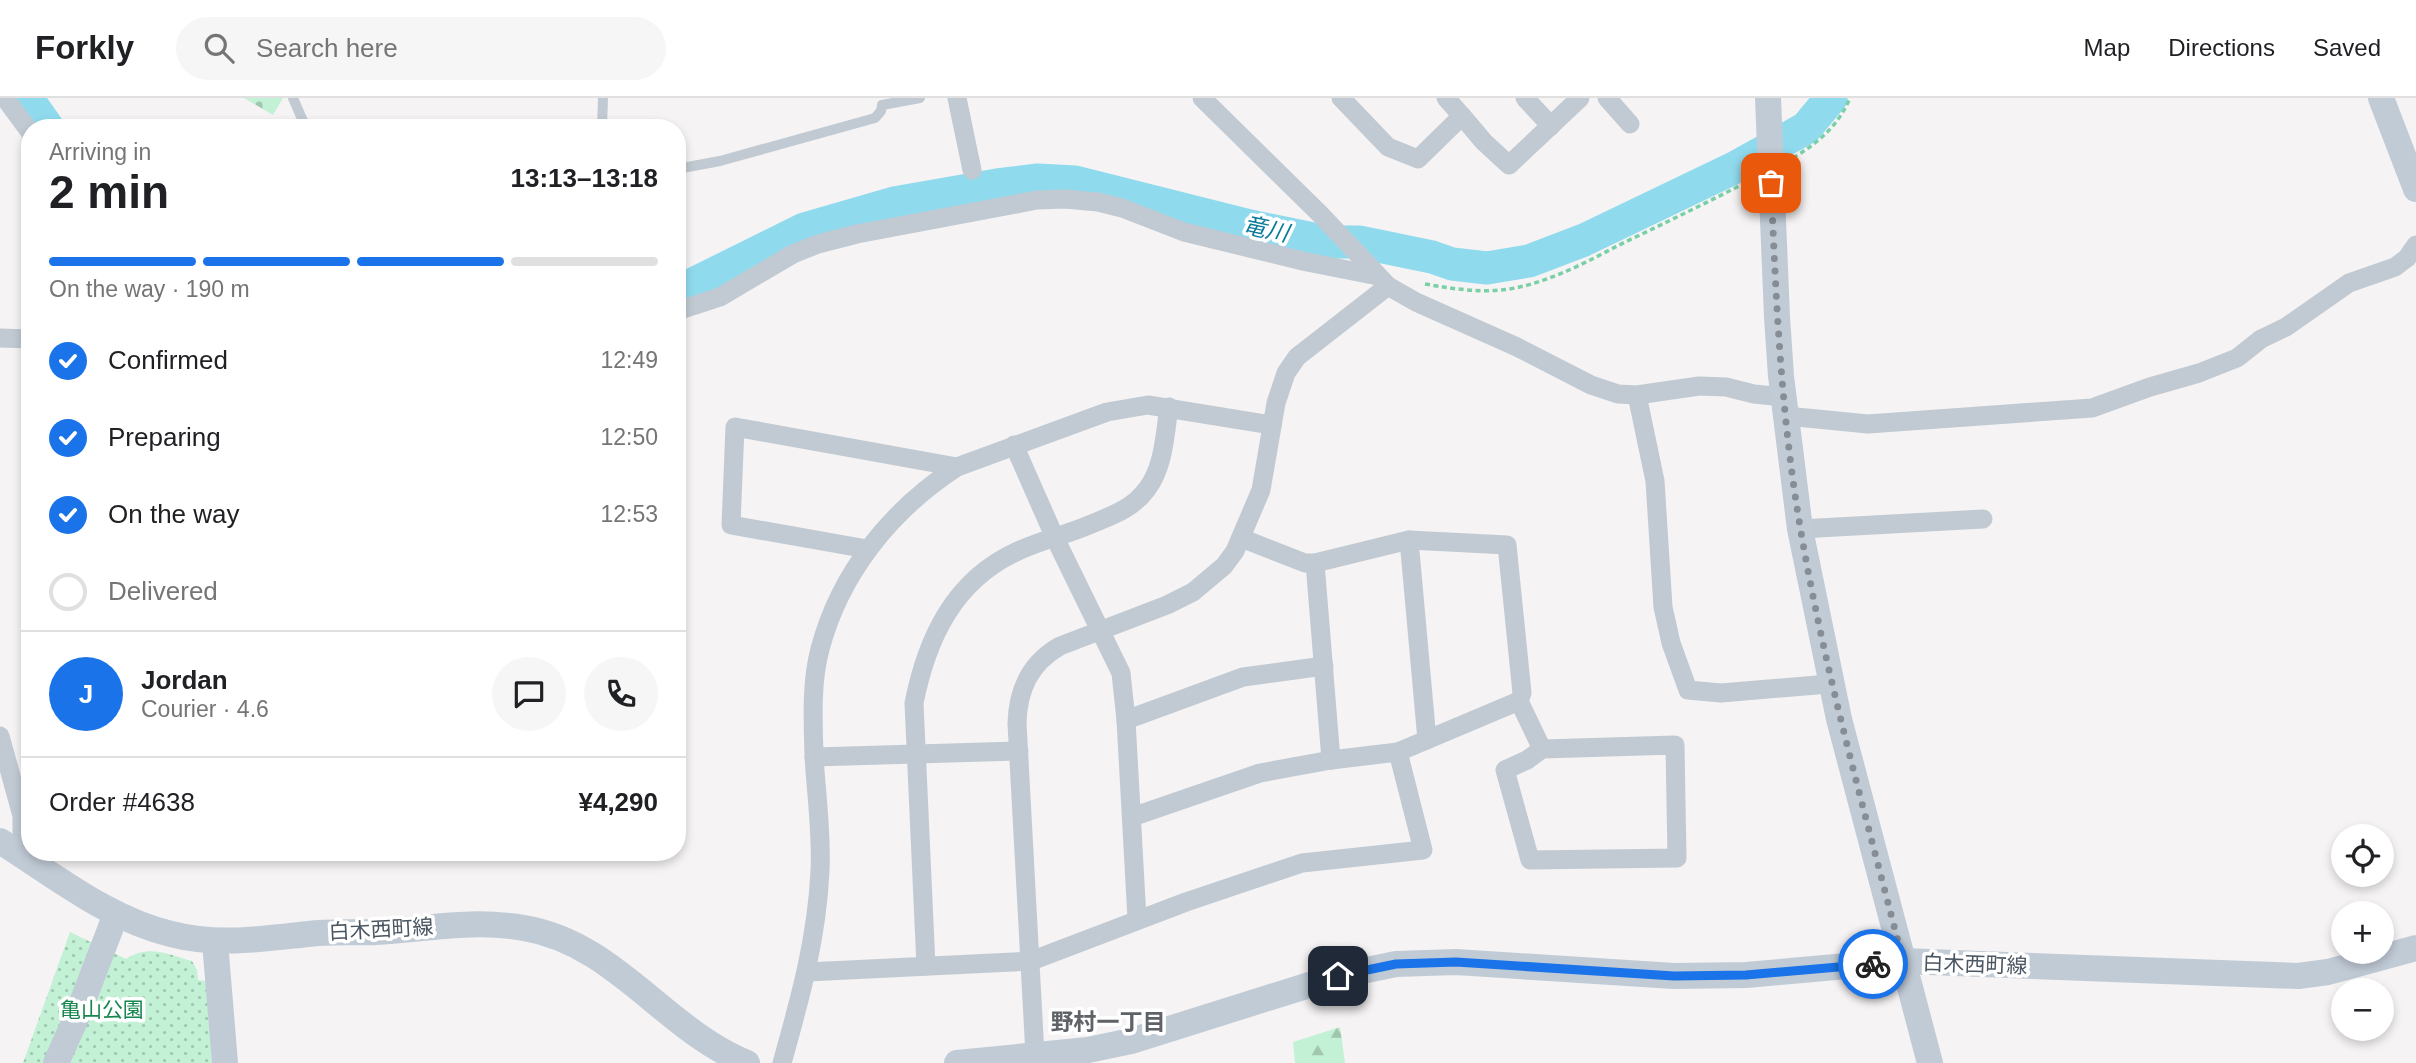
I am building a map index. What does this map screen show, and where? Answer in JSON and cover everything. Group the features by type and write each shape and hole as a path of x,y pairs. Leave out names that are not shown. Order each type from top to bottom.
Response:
{"main road":[{"path":"2381,98 2416,189"},
{"path":"1768,104 1777,317 1800,529 1839,719 1930,1063"},
{"name":"白木西町線","path":"32,861 116,914 170,934 215,942 472,923 524,928 564,939 618,971 685,1027 726,1055 747,1063"},
{"path":"56,1063 116,914"},
{"path":"215,942 225,1063"},
{"name":"白木西町線","path":"957,1063 1088,1050 1131,1041 1338,976 1396,964 1456,962 1674,976 1746,975 1903,961 2298,976 2328,972 2416,948"}],"street":[{"path":"5,98 21,120"},
{"path":"957,98 972,170"},
{"path":"1202,98 1321,215 1377,275"},
{"path":"1341,98 1388,147 1418,159 1462,116"},
{"path":"1446,98 1508,165 1580,98"},
{"path":"1525,98 1551,126"},
{"path":"1607,98 1630,124"},
{"path":"686,308 720,297 793,254 818,244 857,234 1037,200 1065,199 1122,208 1184,232 1307,262 1377,275 1591,385 1618,394 1637,395 1699,386 1726,387 1785,406 1868,424 2092,408 2237,358 2261,339 2286,327 2349,283 2395,267 2407,258 2416,245"},
{"path":"1035,1055 1018,751 1019,699 1035,666 1045,654 1099,630 1167,605 1193,592 1224,566 1241,538 1261,490 1272,425 1286,373 1297,357 1377,275"},
{"path":"0,338 21,339"},
{"path":"1637,395 1655,481 1662,607 1688,691 1721,693 1817,685"},
{"path":"782,1063 807,972 818,903 821,843 814,757 814,702 820,650 837,602 867,549 916,498 957,467 1107,412 1148,405 1272,425"},
{"path":"926,966 914,703 920,674 933,636 953,603 997,563 1017,551 1124,510 1147,490 1161,457 1169,407"},
{"path":"867,549 732,525 735,427 957,467"},
{"path":"1014,445 1055,538 1121,673 1137,919"},
{"path":"1800,529 1983,519"},
{"path":"1241,538 1304,563 1315,563 1409,540 1507,545 1522,693 1519,701 1542,749"},
{"path":"1409,540 1427,740"},
{"path":"1315,563 1331,760"},
{"path":"1126,720 1243,677 1324,666"},
{"path":"1132,817 1260,773 1331,760 1398,752 1519,701"},
{"path":"0,736 21,812"},
{"path":"1675,745 1676,859 1530,860 1505,770 1527,760 1542,749 1675,745"},
{"path":"814,757 1018,751"},
{"path":"807,972 1031,961 1137,919 1302,863 1423,850 1398,752"},
{"path":"11,848 21,819"}],"lane":[{"path":"293,98 302,119"},
{"path":"602,119 603,98"},
{"path":"686,167 720,161 876,118 881,111 881,101 920,98"}],"path":[{"path":"1415,282 1458,290 1518,288 1567,270 1699,206"}],"green space":[{"path":"244,98 283,98 273,115"},
{"name":"亀山公園","path":"70,932 126,959 134,954 150,951 192,961 198,980 206,981 212,1063 23,1063"},
{"path":"1340,1027 1345,1063 1295,1063 1293,1042"}],"waterway":[{"name":"竜川","path":"27,98 42,119"},
{"name":"竜川","path":"686,288 804,229 894,203 1038,180 1075,182 1250,226 1328,242 1359,242 1432,257 1452,264 1487,268 1529,261 1584,240 1738,166 1806,128 1831,98"}],"way so far":[{"path":"1771,183 1781,376 1800,529 1839,719 1903,961 1873,964"}],"district":[{"name":"野村一丁目","path":"1108,1022"}],"route":[{"path":"1338,976 1396,964 1456,962 1674,976 1746,975 1873,964"}]}
